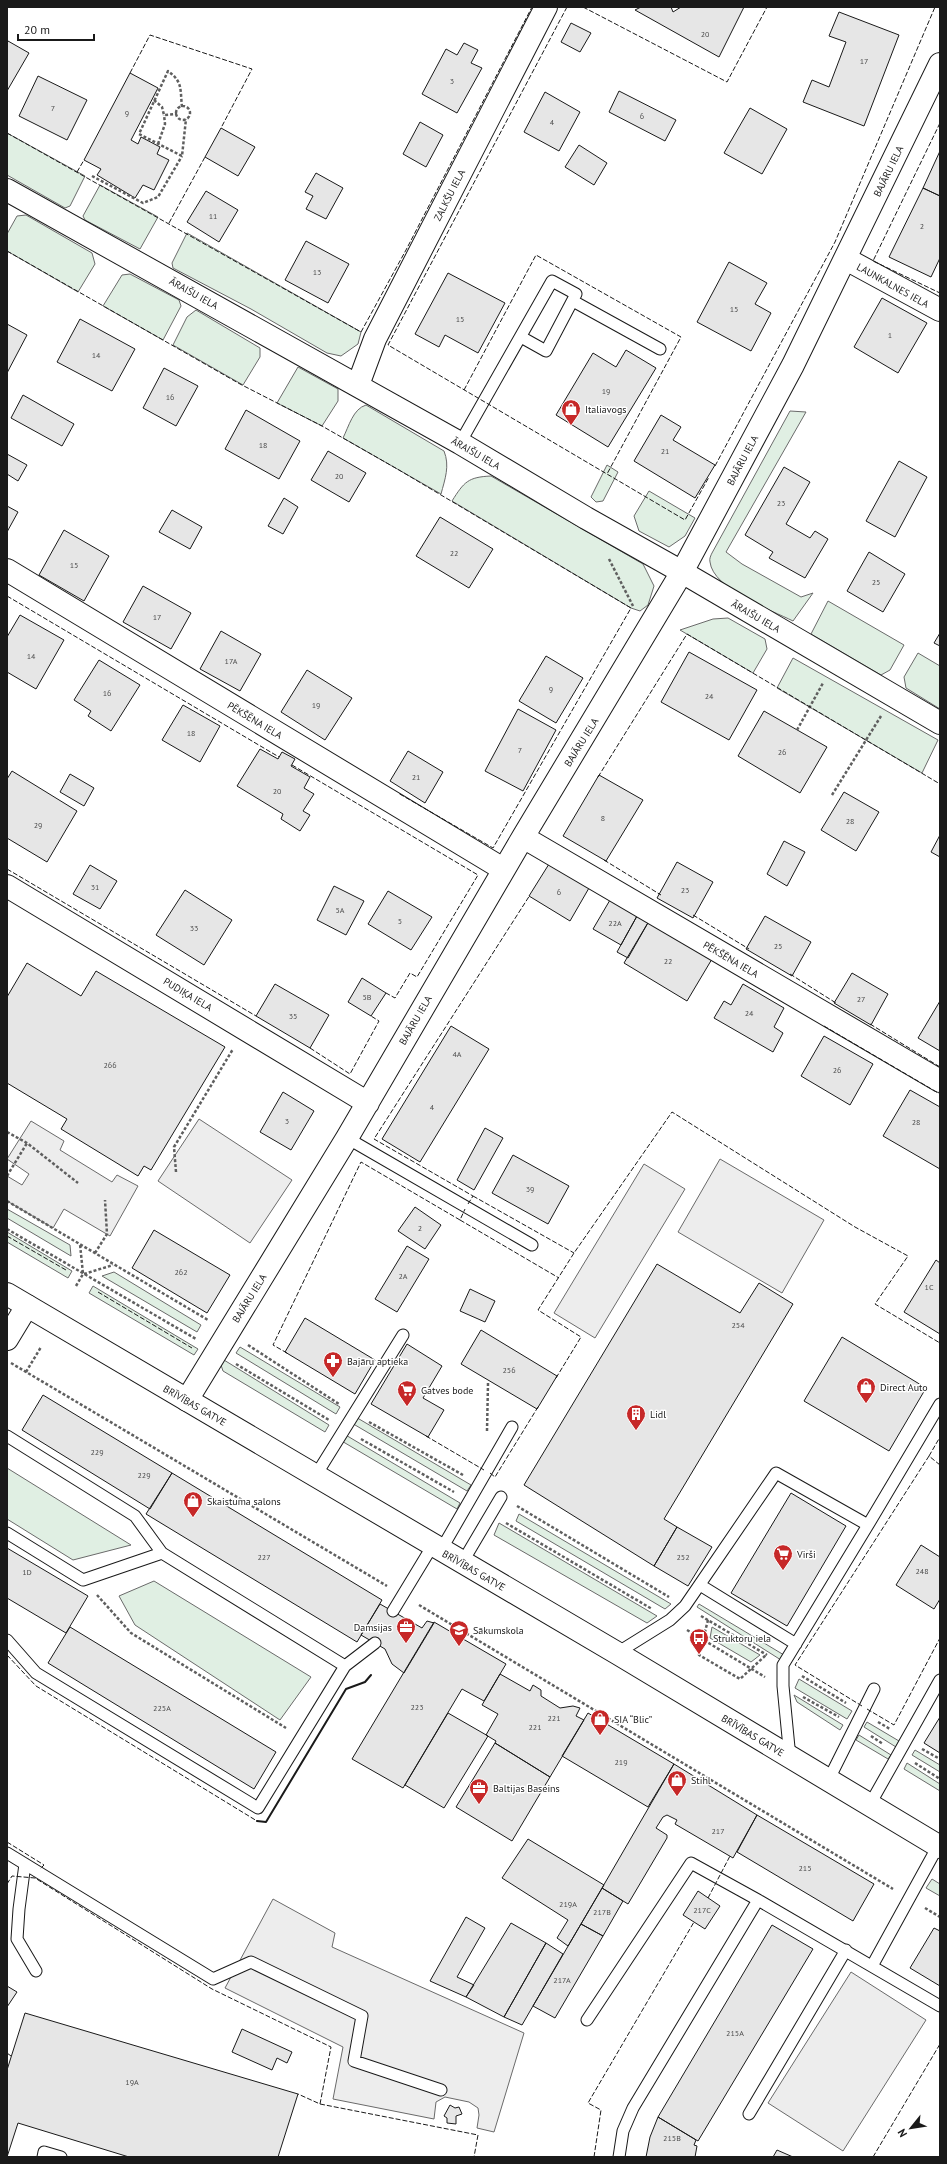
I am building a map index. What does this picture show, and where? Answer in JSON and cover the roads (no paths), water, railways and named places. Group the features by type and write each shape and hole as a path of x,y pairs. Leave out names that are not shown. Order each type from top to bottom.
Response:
{"main road":[{"name":"ZALKŠU IELA","path":"358,385 375,339 546,7"},
{"name":"BAJĀRU IELA","path":"187,1400 227,1332 368,1103 503,869 682,572 793,365 940,64"},
{"name":"ĀRAIŠU IELA","path":"7,190 460,443 586,518 682,572 940,723"},
{"name":"LAUNKALNES IELA","path":"846,259 940,310"},
{"name":"PĒKŠĒNA IELA","path":"7,570 503,869"},
{"name":"PĒKŠĒNA IELA","path":"522,837 940,1081"},
{"name":"PUDIĶA IELA","path":"7,886 368,1103"},
{"name":"BRĪVĪBAS GATVE","path":"7,1294 616,1653 939,1847"},
{"path":"7,1339 27,1306"}],"lane":[{"path":"460,443 552,281 576,294 546,352 521,337"},
{"path":"572,301 660,349"},
{"path":"347,1138 532,1245"},
{"path":"316,1475 403,1335"},
{"path":"790,1758 783,1686 783,1664 940,1404"},
{"path":"393,1611 470,1501 512,1427"},
{"path":"7,1436 135,1516 162,1553 345,1666"},
{"path":"616,1653 670,1620 685,1606 776,1473 868,1525"},
{"path":"462,1563 501,1497"},
{"path":"7,1533 83,1580 162,1553"},
{"path":"700,1585 796,1644"},
{"path":"7,1640 36,1673 258,1808 345,1666 375,1643"},
{"path":"869,1806 940,1680"},
{"path":"828,1781 874,1689"},
{"path":"872,1966 939,1847"},
{"path":"7,1853 213,1979 251,1962 362,2016 354,2061 441,2090"},
{"path":"587,2020 691,1863 846,1950 940,2006"},
{"path":"25,1864 17,1939 36,1971"},
{"path":"618,2157 623,2131 633,2108 758,1900"},
{"path":"749,2114 846,1950"},
{"path":"42,2157 44,2152 61,2157"}],"place":[{"name":"Italiavogs","path":"571,426"},
{"name":"Bajāru aptieka","path":"333,1378"},
{"name":"Direct Auto","path":"866,1404"},
{"name":"Gatves bode","path":"407,1407"},
{"name":"Lidl","path":"636,1431"},
{"name":"Skaistuma salons","path":"193,1518"},
{"name":"Virši","path":"783,1571"},
{"name":"Damsijas","path":"406,1644"},
{"name":"Sākumskola","path":"459,1647"},
{"name":"Struktoru iela","path":"699,1655"},
{"name":"SIA “Blic”","path":"600,1736"},
{"name":"Stihl","path":"677,1797"},
{"name":"Baltijas Baseins","path":"479,1805"}]}
